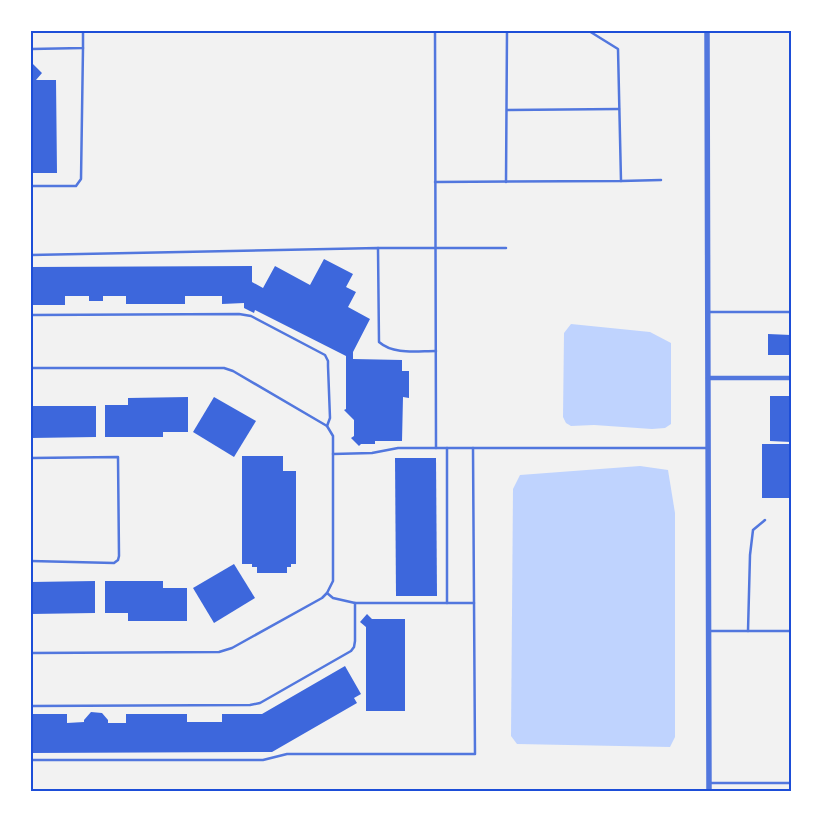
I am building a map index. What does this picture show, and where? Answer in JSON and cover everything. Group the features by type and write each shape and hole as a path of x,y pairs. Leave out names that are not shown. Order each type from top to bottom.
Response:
{"street":[{"path":"707,31 709,791"},
{"path":"708,378 791,378"}],"lane":[{"path":"31,186 76,186 81,179 83,31"},
{"path":"435,31 436,448"},
{"path":"506,31 506,182"},
{"path":"589,31 618,49 621,181"},
{"path":"31,49 83,48"},
{"path":"507,110 619,109"},
{"path":"435,182 661,180"},
{"path":"378,248 379,342 386,348 395,351 436,351"},
{"path":"31,255 378,248 506,248"},
{"path":"708,312 791,312"},
{"path":"31,315 239,314 251,316 325,355 328,360 330,418 327,426"},
{"path":"31,368 224,368 233,371 327,426 333,436 333,580 328,593 232,648 219,652 31,653"},
{"path":"333,454 372,453 398,448 708,448"},
{"path":"447,448 447,603"},
{"path":"31,760 263,760 287,754 475,754 474,448"},
{"path":"31,458 118,457 118,560 114,562 31,561"},
{"path":"748,631 751,547 754,530 765,520"},
{"path":"328,593 334,598 355,603 474,603"},
{"path":"31,706 242,706 260,703 351,652 355,642 355,603"},
{"path":"709,631 791,631"},
{"path":"709,782 791,783"}],"water":[{"path":"571,324 650,332 671,343 671,424 665,428 652,429 594,425 571,426 566,423 563,417 564,333"},
{"path":"640,466 668,470 675,513 675,737 670,747 517,744 511,736 513,489 520,475"}],"building":[{"path":"31,62 42,73 36,80 56,80 57,173 31,173"},
{"path":"324,259 353,274 346,287 356,292 348,307 370,319 353,352 353,359 402,360 402,371 409,371 409,398 403,397 402,441 375,441 375,444 361,444 359,446 351,438 354,436 354,420 344,410 346,409 346,356 255,310 254,313 244,308 244,303 222,304 222,296 185,296 185,304 126,304 126,296 103,296 103,301 89,301 89,296 65,296 65,305 31,305 31,267 252,266 252,282 263,288 275,266 310,285"},
{"path":"768,334 791,335 791,355 768,355"},
{"path":"770,396 791,396 791,442 770,441"},
{"path":"188,397 188,432 163,432 163,437 105,437 105,405 128,405 128,398"},
{"path":"214,397 256,421 234,457 193,432"},
{"path":"31,406 96,406 96,437 31,438"},
{"path":"762,444 791,444 791,498 762,498"},
{"path":"242,456 283,456 283,471 296,471 296,564 291,564 291,567 287,567 287,573 257,573 257,567 252,567 252,564 242,564"},
{"path":"395,458 436,458 437,596 396,596"},
{"path":"234,564 255,598 214,623 193,588"},
{"path":"95,581 95,613 31,614 31,582"},
{"path":"105,581 163,581 163,588 187,588 187,621 128,621 128,613 105,613"},
{"path":"367,614 372,619 405,619 405,711 366,711 366,627 360,622"},
{"path":"345,666 361,694 354,698 357,703 272,752 31,753 31,714 67,714 67,723 84,722 91,712 102,713 108,720 108,723 126,723 126,714 187,714 187,722 222,722 222,714 262,714"}]}
